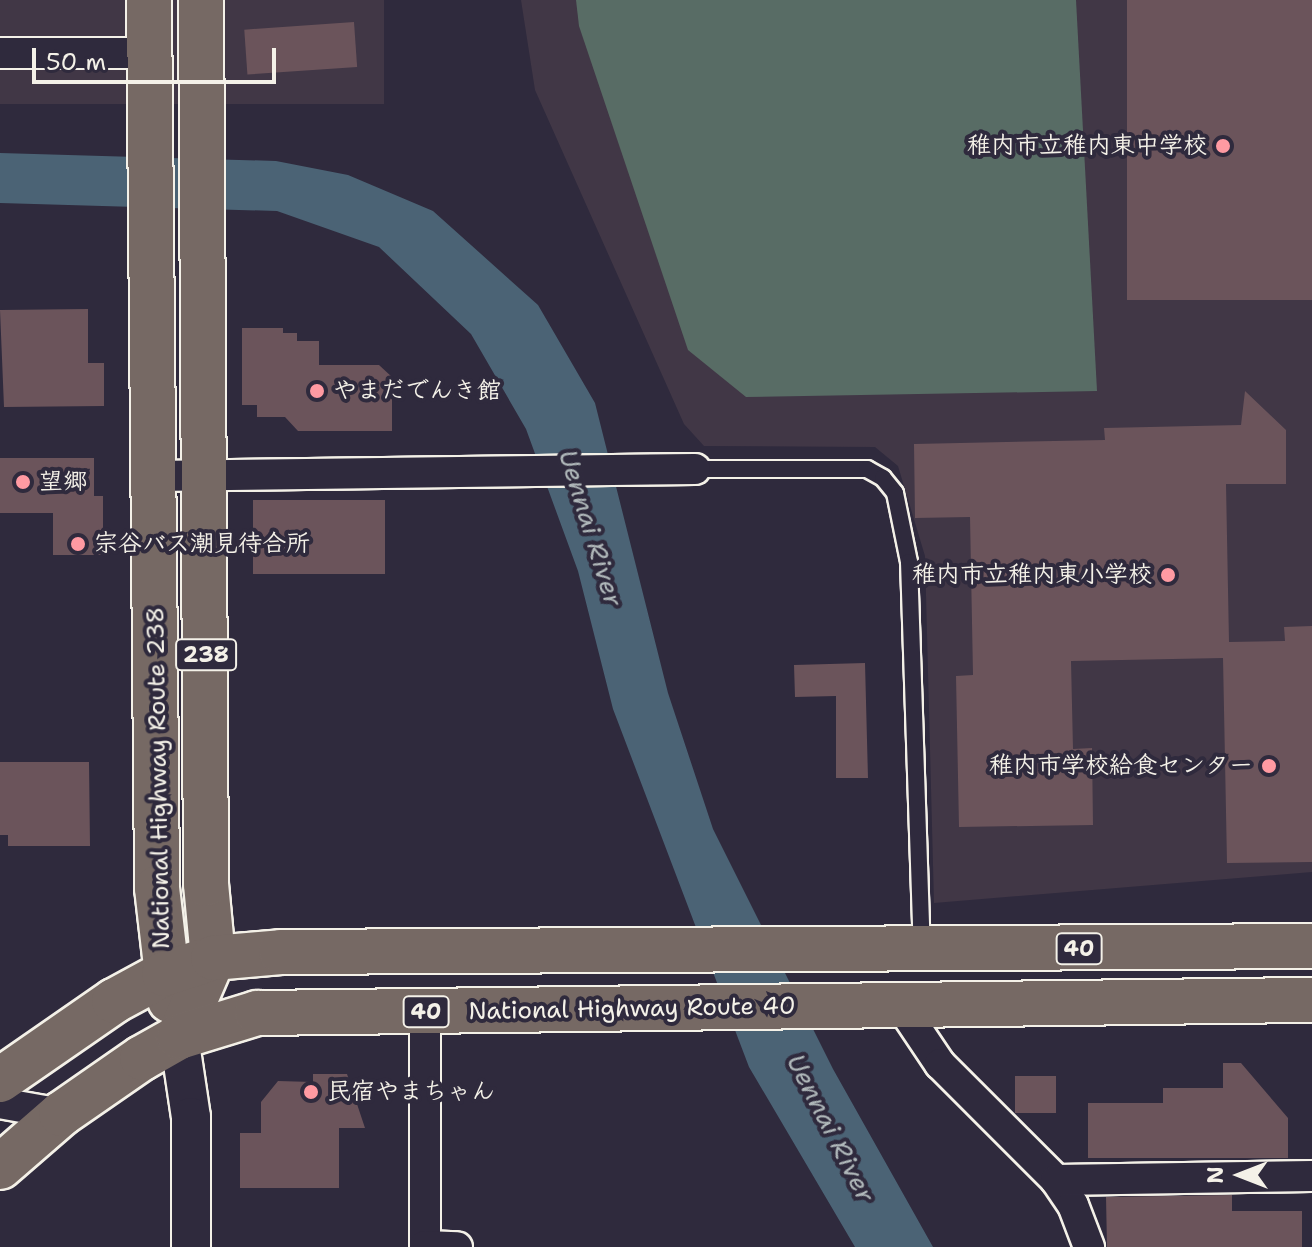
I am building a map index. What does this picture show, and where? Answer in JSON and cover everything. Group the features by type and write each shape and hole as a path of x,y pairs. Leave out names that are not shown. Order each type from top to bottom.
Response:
{"highway":[{"name":"National Highway Route 238","path":"149,0 157,888 164,974 179,1037"},
{"name":"National Highway Route 238","path":"179,1037 213,958 206,884 201,0"},
{"name":"40","path":"0,1080 70,1028 164,974 213,958 281,952 845,953 1312,946"},
{"name":"National Highway Route 40","path":"1,1164 61,1114 179,1037 257,1013 1312,1000"}],"street":[{"path":"0,53 149,74"},
{"path":"154,476 695,469"},
{"path":"882,1006 1056,1180 1073,1205 1089,1247"},
{"path":"425,1012 425,1247 457,1247"},
{"path":"179,1037 191,1117 191,1247"},
{"path":"0,1103 61,1114"},
{"path":"1056,1180 1312,1176"}],"lane":[{"path":"695,469 867,469 883,478 895,493 909,562 922,951"}],"shaded area":[{"path":"0,0 384,0 384,104 0,104"},
{"path":"521,0 1312,0 1312,872 934,903 925,556 898,466 875,447 704,446 684,424 535,90"}],"green space":[{"path":"576,0 1076,0 1097,391 746,397 688,350 579,26"}],"water":[{"name":"Uennai River","path":"0,153 276,161 348,175 433,211 538,305 595,403 668,693 713,829 833,1069 933,1247 855,1247 749,1067 613,709 578,571 526,429 471,334 379,247 277,211 0,203"}],"building":[{"name":"稚内市立稚内東中学校","path":"1127,0 1312,0 1312,300 1127,300"},
{"path":"354,22 357,67 247,75 244,30"},
{"path":"88,309 88,363 104,363 104,406 4,407 0,310"},
{"name":"やまだでんき館","path":"242,328 283,328 283,333 297,333 297,341 319,341 319,365 379,365 392,377 392,431 298,431 285,417 257,417 257,405 242,405"},
{"name":"稚内市立稚内東小学校","path":"1245,391 1286,430 1286,484 1226,484 1229,642 1285,641 1284,627 1312,626 1312,862 1227,863 1223,658 1071,661 1073,749 1092,748 1093,825 959,827 956,676 973,675 970,517 915,518 914,444 1105,440 1104,428 1241,425"},
{"path":"0,458 94,458 94,496 103,496 103,555 53,555 53,513 0,513"},
{"path":"253,500 385,500 385,574 253,574"},
{"path":"865,663 868,778 836,778 836,696 795,697 794,665"},
{"path":"0,762 89,762 90,846 8,846 8,835 0,835"},
{"path":"1223,1063 1241,1063 1288,1118 1288,1158 1088,1158 1088,1103 1163,1103 1163,1088 1223,1088"},
{"path":"313,1074 347,1074 365,1128 339,1128 339,1188 240,1188 240,1133 261,1133 261,1102 278,1081 313,1082"},
{"path":"1015,1076 1056,1076 1056,1113 1015,1113"},
{"path":"1232,1195 1232,1211 1302,1211 1302,1247 1107,1247 1106,1197"}],"place":[{"name":"稚内市立稚内東中学校","path":"1223,146"},
{"name":"やまだでんき館","path":"317,391"},
{"name":"望郷","path":"23,482"},
{"name":"宗谷バス潮見待合所","path":"78,544"},
{"name":"稚内市立稚内東小学校","path":"1168,575"},
{"name":"稚内市学校給食センター","path":"1269,766"},
{"name":"民宿やまちゃん","path":"311,1092"}]}
